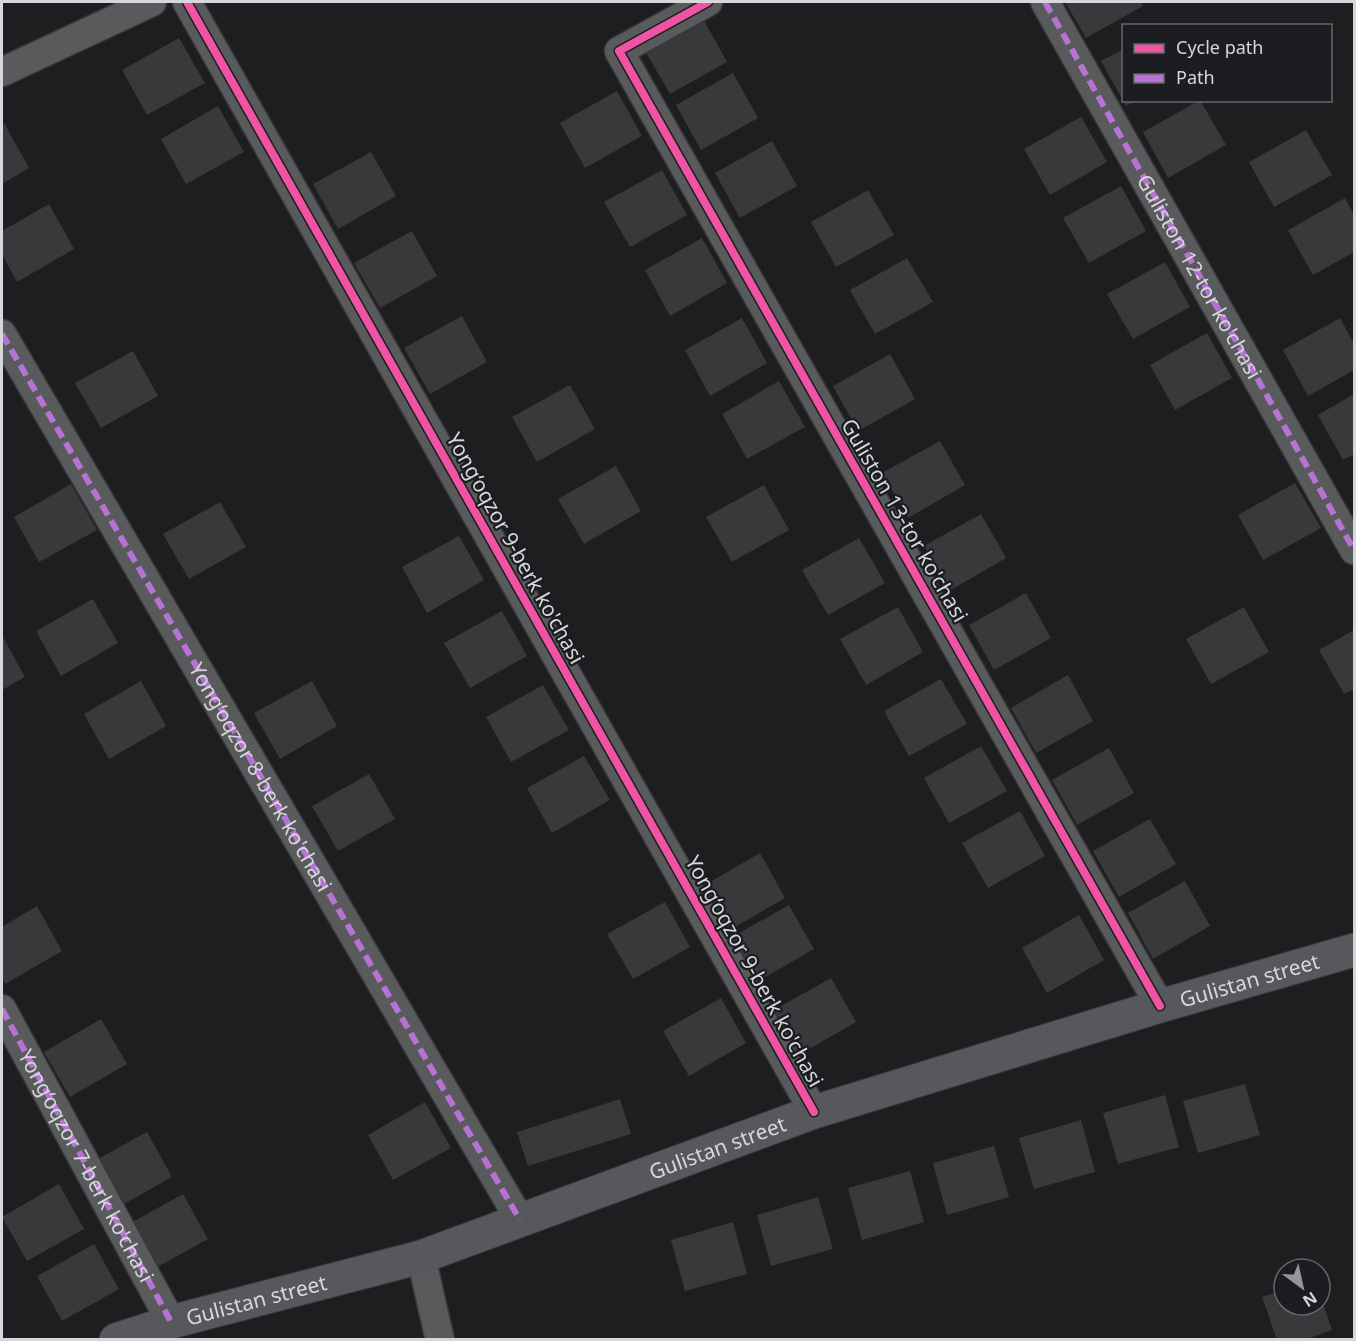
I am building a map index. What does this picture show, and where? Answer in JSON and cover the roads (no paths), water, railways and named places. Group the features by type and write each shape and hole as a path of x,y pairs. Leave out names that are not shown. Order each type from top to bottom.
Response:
{"main road":[{"name":"Gulistan street","path":"116,1340 171,1322 421,1257 814,1112 1160,1006 1354,950"}],"street":[{"path":"2,72 152,2"},
{"name":"Yong‘oqzor 9-berk ko'chasi","path":"187,2 814,1112"},
{"name":"Guliston 13-tor ko'chasi","path":"708,2 619,51 1160,1006"},
{"name":"Guliston 12-tor ko'chasi","path":"1045,2 1354,550"},
{"name":"Yong‘oqzor 8-berk ko'chasi","path":"2,334 520,1220"},
{"name":"Yong‘oqzor 7-berk ko'chasi","path":"2,1010 171,1322"},
{"path":"421,1257 440,1340"}]}
